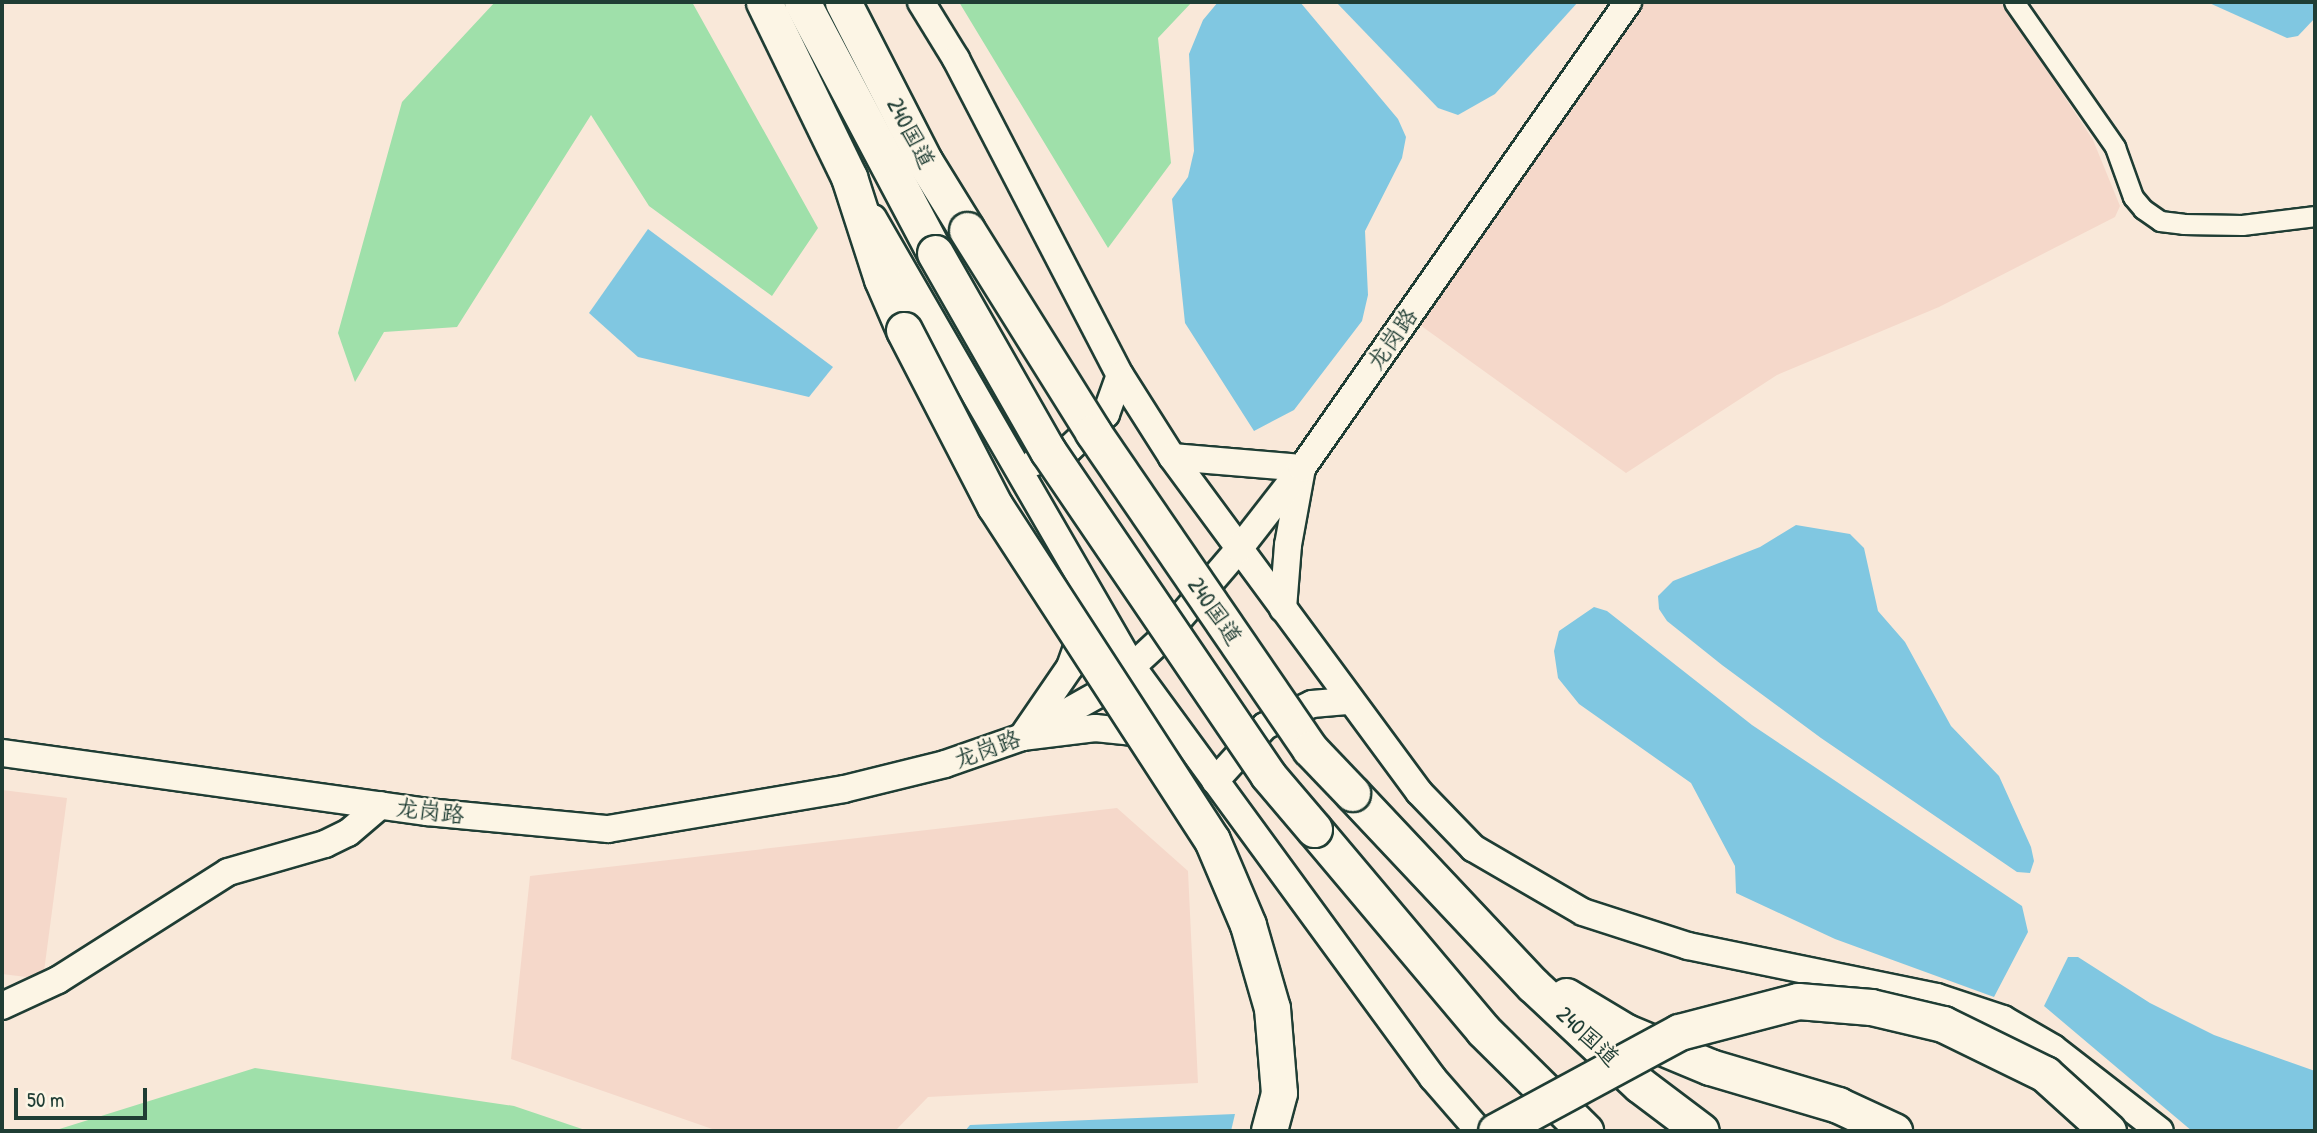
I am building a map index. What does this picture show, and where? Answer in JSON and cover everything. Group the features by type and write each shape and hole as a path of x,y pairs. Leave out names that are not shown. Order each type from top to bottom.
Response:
{"highway":[{"path":"764,2 849,177 882,279 904,330 995,506 1212,840 1248,925 1272,1008 1279,1093 1269,1131"},
{"name":"240国道","path":"802,2 934,253 1048,451 1268,775 1483,1030 1585,1131"},
{"name":"240国道","path":"843,2 925,162 1093,432 1310,749 1514,965 1640,1085 1701,1131"},
{"path":"1514,965 1626,1032 1710,1067 1838,1105 1894,1131"},
{"path":"1496,1131 1679,1032 1798,1001 1871,1007 1943,1024 2045,1074 2108,1131"}],"main road":[{"path":"921,2 956,59 1120,374 1172,457 1419,792 1473,848 1583,912 1688,946 1937,997 2003,1019 2053,1048 2160,1131"},
{"name":"龙岗路","path":"2,753 382,805 577,828 629,827 844,789 945,764 1022,737 1091,701 1133,668 1239,549 1302,468 1628,2"},
{"path":"849,177 1133,668 1433,1078 1479,1131"},
{"path":"1016,464 1039,462 1069,449 1105,414 1120,374"},
{"path":"1172,457 1302,468 1288,545 1283,609"},
{"path":"1022,737 1070,667 1087,617 1089,592"},
{"path":"1215,781 1265,726 1312,704 1350,701"},
{"path":"1022,737 1105,728 1186,741"},
{"path":"2,1006 58,980 211,882 246,865 325,844 382,805"}],"street":[{"path":"2014,2 2115,147 2133,197 2143,209 2160,221 2183,224 2242,225 2315,216"}],"shaded area":[{"path":"1641,2 2002,2 2093,140 2120,206 2115,217 1939,307 1777,375 1626,473 1420,325"},
{"path":"2,790 67,798 43,979 2,974"},
{"path":"1117,808 1188,871 1198,1083 928,1097 895,1131 718,1131 511,1059 530,876"}],"green space":[{"path":"495,2 692,2 818,228 772,296 649,206 591,115 457,327 384,332 355,382 338,333 402,102"},
{"path":"959,2 1192,2 1158,38 1171,163 1108,248"},
{"path":"255,1068 514,1106 588,1131 53,1131"}],"water":[{"path":"1218,2 1300,2 1398,119 1406,137 1402,158 1365,231 1368,295 1362,321 1294,410 1254,431 1185,323 1172,199 1188,177 1194,151 1189,54 1203,20"},
{"path":"1336,2 1578,2 1495,94 1458,115 1438,108"},
{"path":"2207,2 2315,2 2315,18 2298,36 2287,38"},
{"path":"648,229 833,367 809,397 638,357 589,313"},
{"path":"1796,525 1850,534 1864,548 1878,611 1905,642 1951,726 1999,776 2031,847 2034,861 2030,873 2017,872 1821,738 1722,665 1667,621 1659,609 1658,596 1673,581 1760,547"},
{"path":"1594,607 1607,611 1752,725 2022,906 2028,932 1994,997 1835,939 1736,893 1735,866 1691,783 1579,704 1558,678 1554,651 1559,631"},
{"path":"2068,957 2078,957 2150,1003 2214,1035 2315,1071 2315,1131 2192,1131 2044,1006"},
{"path":"1235,1114 1231,1131 965,1131 970,1125"}]}
